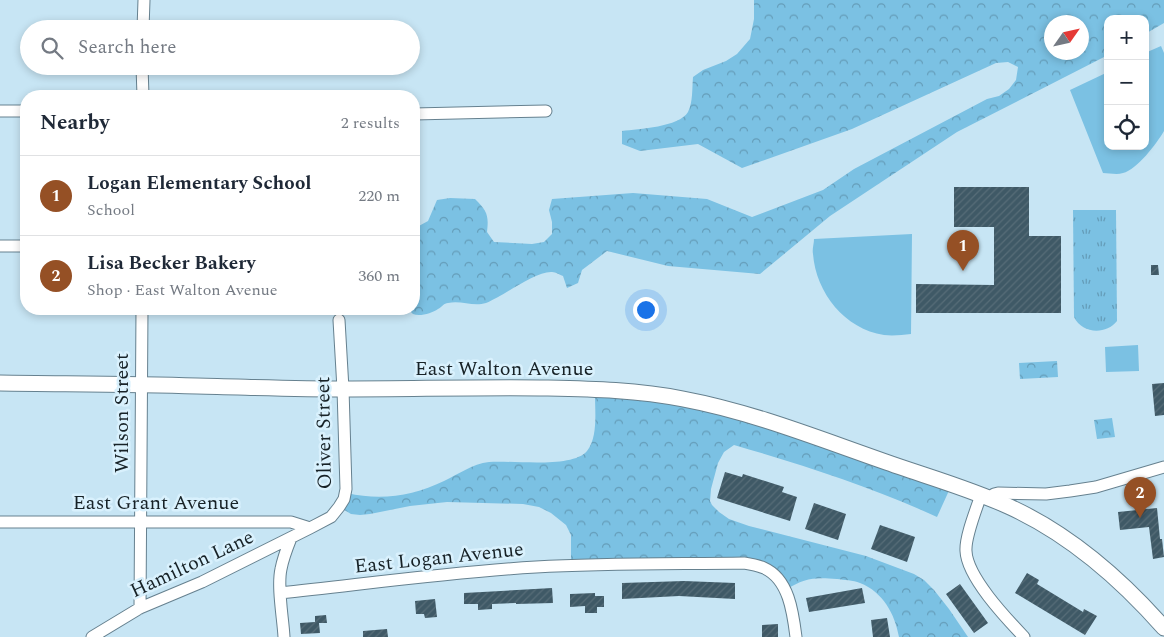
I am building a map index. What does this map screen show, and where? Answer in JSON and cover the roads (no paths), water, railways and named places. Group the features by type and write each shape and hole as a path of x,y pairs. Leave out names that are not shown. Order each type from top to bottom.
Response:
{"main road":[{"name":"East Walton Avenue","path":"0,383 343,389 502,387 597,389 669,396 781,425 960,487 1008,506 1030,517 1092,558 1123,585 1164,628"}],"street":[{"path":"143,20 144,0"},
{"path":"142,75 143,90"},
{"path":"0,111 20,111"},
{"path":"420,114 546,111"},
{"path":"0,246 20,246"},
{"name":"Wilson Street","path":"140,608 142,315"},
{"name":"Oliver Street","path":"310,528 331,517 344,499 346,489 339,320"},
{"path":"1024,637 1004,616 969,566 966,552 967,540 986,497 998,493 1046,494 1096,487 1164,467"},
{"name":"East Grant Avenue","path":"0,522 291,522 310,528"},
{"name":"Hamilton Lane","path":"92,637 140,608 202,582 310,528"},
{"path":"284,637 280,570 291,538"},
{"name":"East Logan Avenue","path":"280,593 535,567 602,564 744,563 765,568 779,580 785,590 796,637"}],"place":[{"name":"Logan Elementary School","path":"963,271"},
{"name":"Lisa Becker Bakery","path":"1140,518"}]}
